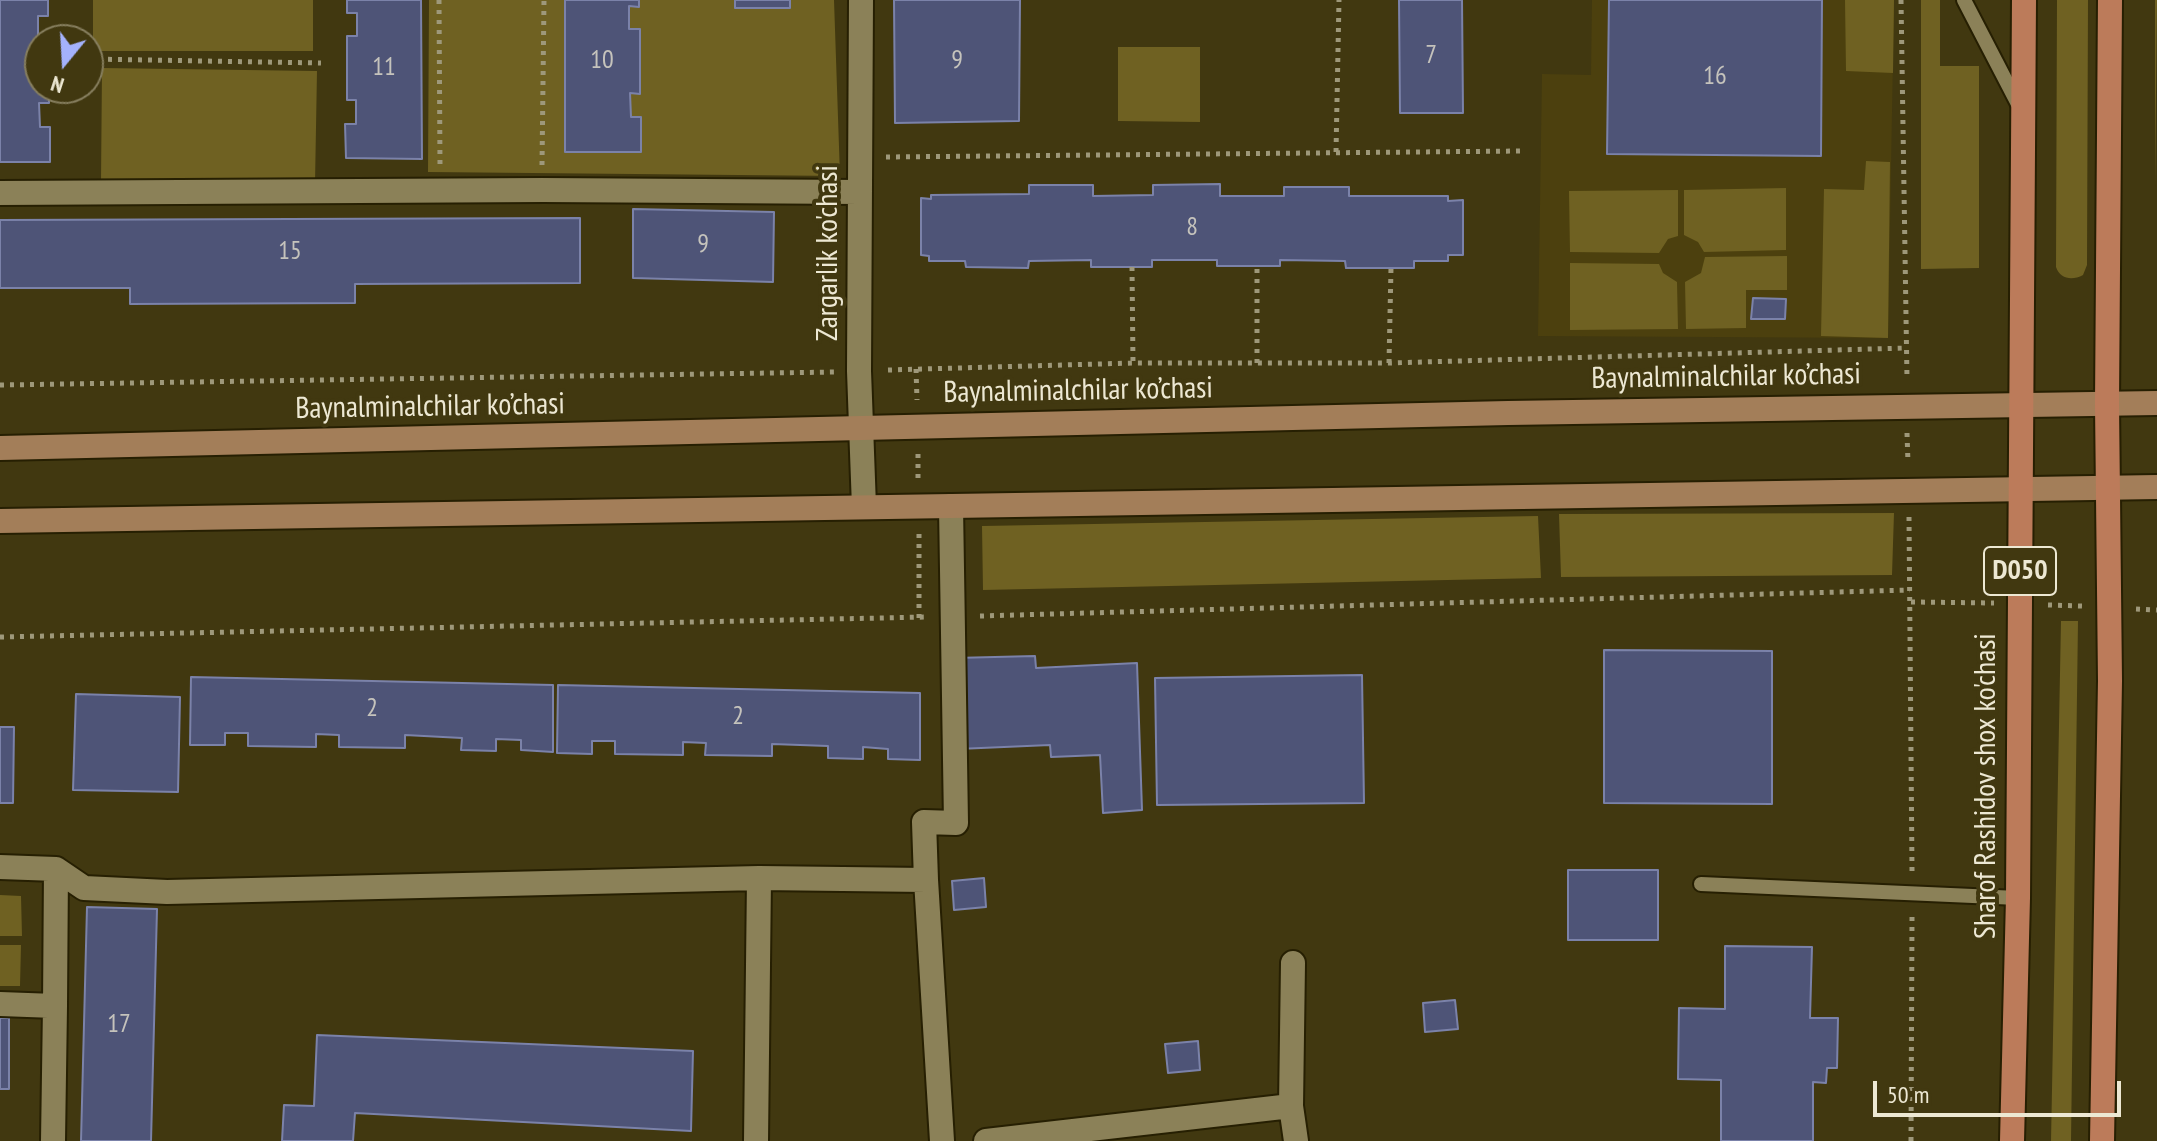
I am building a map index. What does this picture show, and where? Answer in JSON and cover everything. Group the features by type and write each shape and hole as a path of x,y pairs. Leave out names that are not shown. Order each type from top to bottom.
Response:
{"main road":[{"name":"Sharof Rashidov shox ko'chasi","path":"2012,1141 2018,898 2024,0"},
{"path":"2102,1141 2110,681 2107,404 2110,0"},
{"name":"Baynalminalchilar ko’chasi","path":"0,448 1508,413 2157,403"},
{"path":"0,521 2157,487"}],"street":[{"name":"Zargarlik ko'chasi","path":"861,0 859,371 864,507"},
{"path":"0,193 440,190 860,192"},
{"path":"942,1141 924,822 956,823 951,506"},
{"path":"0,867 56,869 84,888 167,892 759,878 926,880"},
{"path":"53,1141 56,869"},
{"path":"756,1141 759,878"},
{"path":"1293,963 1291,1106 1296,1141"},
{"path":"0,1004 55,1006"},
{"path":"986,1141 1291,1106"}],"lane":[{"path":"1964,0 2025,116"},
{"path":"1701,884 2018,898"}],"path":[{"path":"439,0 440,190"},
{"path":"542,190 544,0"},
{"path":"1336,152 1339,0"},
{"path":"1901,0 1909,490 1911,1141"},
{"path":"104,59 321,63"},
{"path":"860,158 1521,151"},
{"path":"1257,266 1257,363"},
{"path":"1132,267 1133,363"},
{"path":"1389,363 1391,268"},
{"path":"0,385 859,371 1133,363 1389,363 1906,348"}],"shaded area":[{"path":"93,0 313,0 313,51 104,51 104,24 93,24"},
{"path":"429,0 834,0 840,176 428,172"},
{"path":"1592,0 1894,0 1888,338 1538,336 1542,74 1591,75"},
{"path":"1845,0 1894,0 1893,73 1846,71"},
{"path":"1921,0 1940,0 1940,66 1979,66 1979,268 1921,269"},
{"path":"2057,0 2088,0 2087,265 2083,275 2071,278 2060,274 2056,267"},
{"path":"2155,0 2157,0 2155,186"},
{"path":"1118,47 1200,47 1200,122 1118,121"},
{"path":"104,68 317,71 315,184 101,181"},
{"path":"1866,161 1890,162 1888,338 1821,336 1824,189 1864,190"},
{"path":"1786,188 1786,250 1704,252 1698,242 1684,235 1684,190"},
{"path":"1678,190 1678,236 1668,239 1659,253 1570,252 1569,191"},
{"path":"1787,256 1787,290 1746,290 1746,328 1686,329 1685,282 1701,273 1705,257"},
{"path":"1570,263 1659,264 1663,273 1677,282 1678,329 1570,330"},
{"path":"1894,513 1892,575 1561,577 1559,514"},
{"path":"1538,516 1541,578 983,590 982,526"},
{"path":"2061,621 2078,621 2071,1141 2051,1141"},
{"path":"0,895 21,896 22,936 0,936"},
{"path":"0,945 21,945 20,986 0,986"}],"building":[{"path":"0,0 48,0 48,16 38,16 38,24 24,24 24,104 39,104 40,127 50,127 50,162 0,162"},
{"path":"347,0 421,0 422,159 346,158 345,124 356,124 356,100 347,100 347,36 357,36 357,13 347,13"},
{"path":"565,0 639,0 639,7 629,6 629,29 640,29 640,94 630,93 631,117 641,117 641,152 565,152"},
{"path":"735,0 790,0 790,8 735,8"},
{"path":"894,0 1020,0 1019,121 895,123"},
{"path":"1399,0 1462,0 1463,113 1400,113"},
{"path":"1609,0 1822,0 1821,156 1607,154"},
{"path":"1220,184 1220,196 1284,196 1284,187 1349,187 1349,196 1448,196 1448,201 1463,200 1463,255 1448,255 1448,261 1414,261 1414,268 1346,268 1345,261 1280,260 1280,266 1217,266 1217,260 1152,260 1152,267 1091,267 1091,260 1029,261 1028,268 966,267 965,261 929,261 929,256 921,255 921,198 931,199 931,195 1029,194 1029,185 1093,185 1093,196 1153,195 1153,185"},
{"path":"633,209 774,212 773,282 633,278"},
{"path":"580,218 580,283 355,284 355,303 130,304 130,288 0,288 0,220"},
{"path":"1753,298 1786,299 1785,319 1751,319"},
{"path":"1604,650 1772,651 1772,804 1604,803"},
{"path":"1035,656 1036,668 1137,663 1142,810 1103,813 1100,755 1051,757 1050,745 958,749 954,658"},
{"path":"1362,675 1364,803 1157,805 1155,678"},
{"path":"191,677 553,685 553,752 521,750 521,740 496,739 496,751 461,750 462,738 405,735 405,748 339,747 339,735 316,734 316,747 248,746 248,733 225,733 225,745 190,745"},
{"path":"558,685 920,693 920,760 888,759 888,749 863,747 863,759 828,758 828,746 772,744 772,756 705,755 706,743 683,742 683,755 615,754 615,741 592,741 592,754 557,753"},
{"path":"76,694 180,697 178,792 73,790"},
{"path":"0,727 14,727 13,803 0,803"},
{"path":"1568,870 1658,870 1658,940 1568,940"},
{"path":"984,878 986,907 954,910 952,881"},
{"path":"87,907 157,909 151,1141 81,1141"},
{"path":"1725,946 1812,947 1810,1018 1838,1018 1837,1068 1827,1068 1826,1083 1813,1082 1813,1141 1721,1141 1721,1080 1678,1079 1679,1008 1725,1009"},
{"path":"1455,1000 1458,1029 1425,1032 1423,1003"},
{"path":"0,1018 9,1018 9,1089 0,1089"},
{"path":"317,1035 693,1051 691,1131 355,1113 353,1141 282,1141 284,1105 314,1106"},
{"path":"1198,1041 1200,1070 1168,1073 1165,1044"}]}
